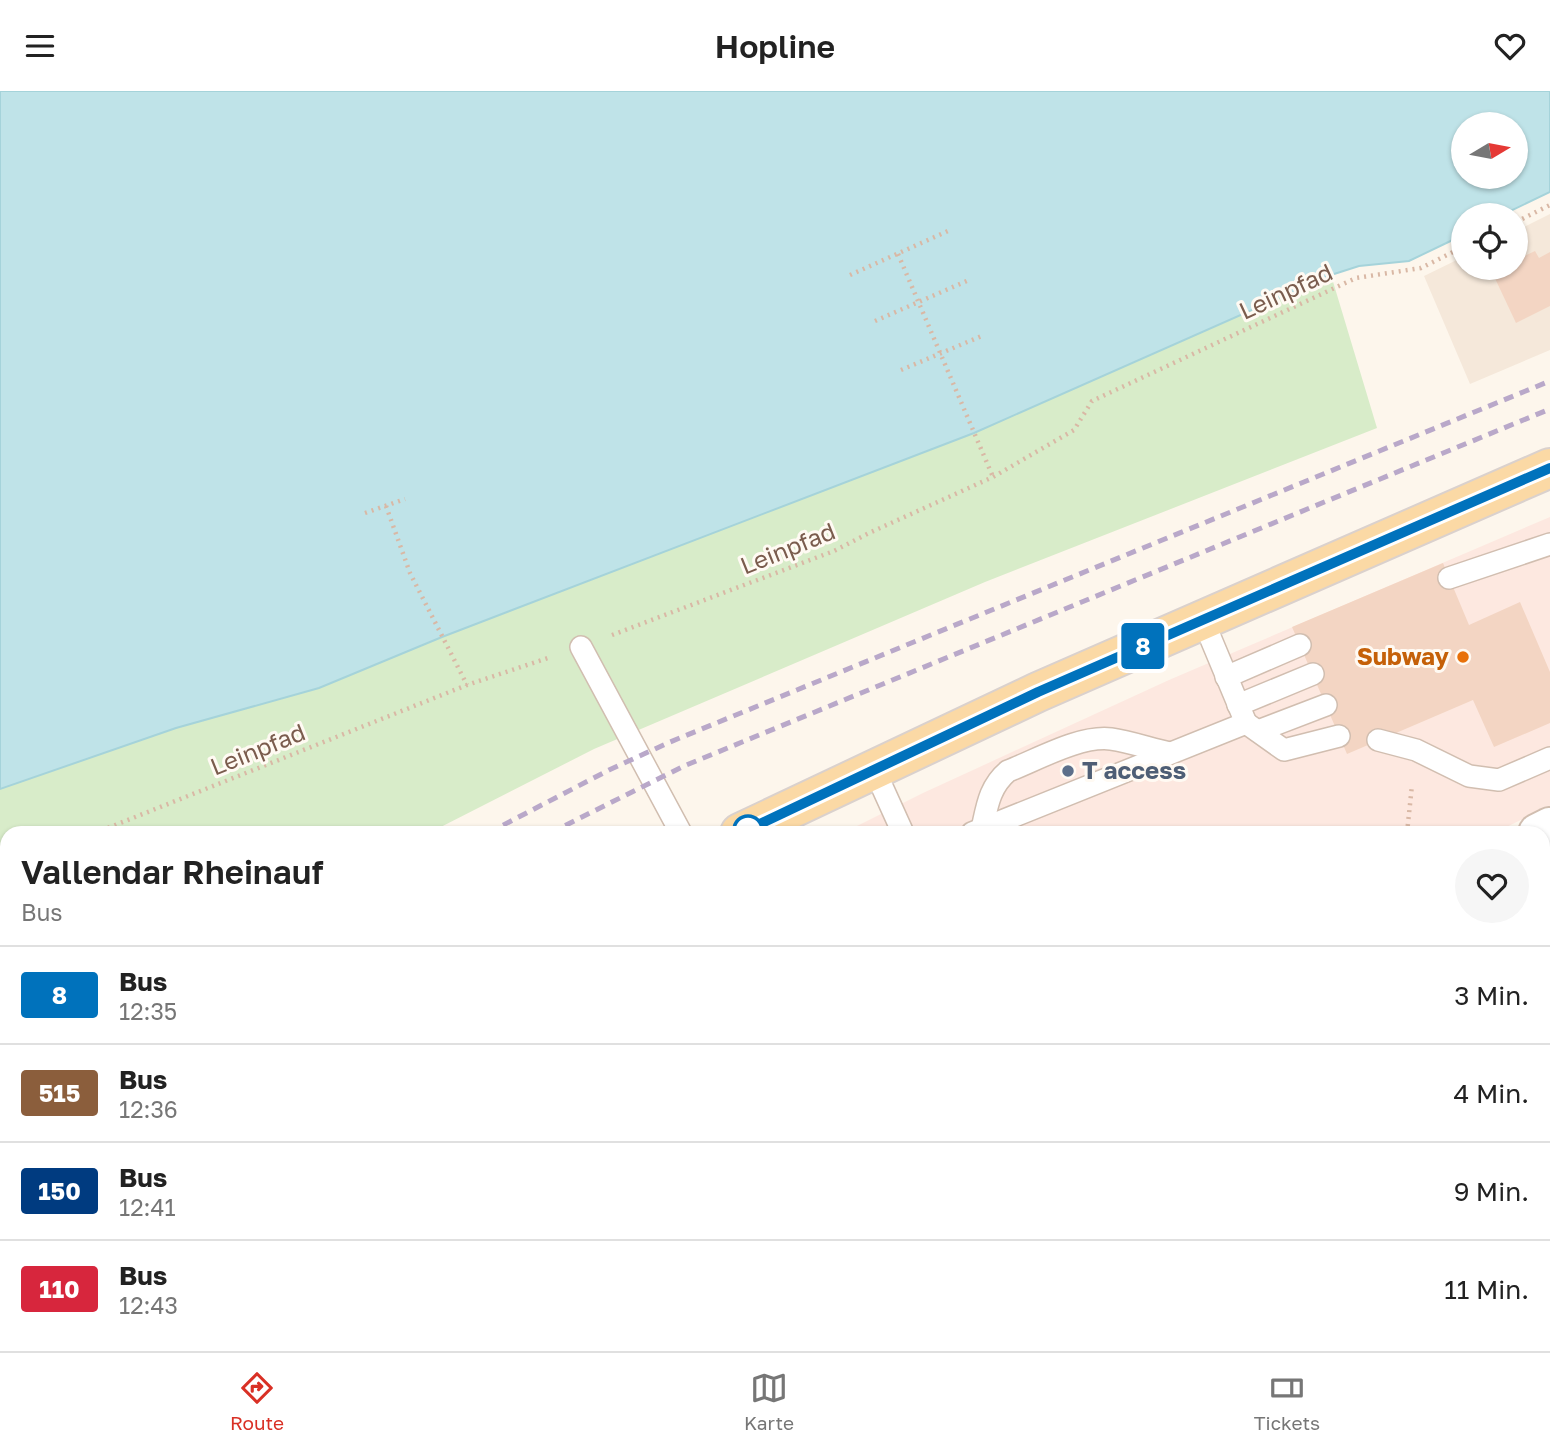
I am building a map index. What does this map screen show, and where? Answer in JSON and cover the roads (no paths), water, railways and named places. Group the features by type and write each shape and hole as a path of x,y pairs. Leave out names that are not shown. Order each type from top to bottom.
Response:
{"main road":[{"path":"755,826 1038,692 1550,468"}],"lane":[{"path":"1449,578 1550,544"},
{"path":"1203,620 1226,677 1248,720 1284,750 1339,736"},
{"path":"1226,677 1300,645"},
{"path":"581,646 677,826"},
{"path":"1248,720 1313,674"},
{"path":"989,826 1248,720 1326,705"},
{"path":"979,826 990,792 1007,772 1075,744 1090,739 1110,739 1170,753"},
{"path":"1378,740 1416,750 1469,776 1499,781 1550,758"},
{"path":"874,769 900,826"}],"water":[{"path":"0,91 1550,91 1550,192 1527,203 1451,203 1451,241 1409,261 1359,266 1331,275 974,433 442,637 319,688 176,728 0,789"}],"railway":[{"path":"501,826 609,770 670,742 1550,381"},
{"path":"564,826 684,766 1550,409"}],"place":[{"name":"Subway","path":"1463,657"},
{"name":"T access","path":"1068,771"}]}
